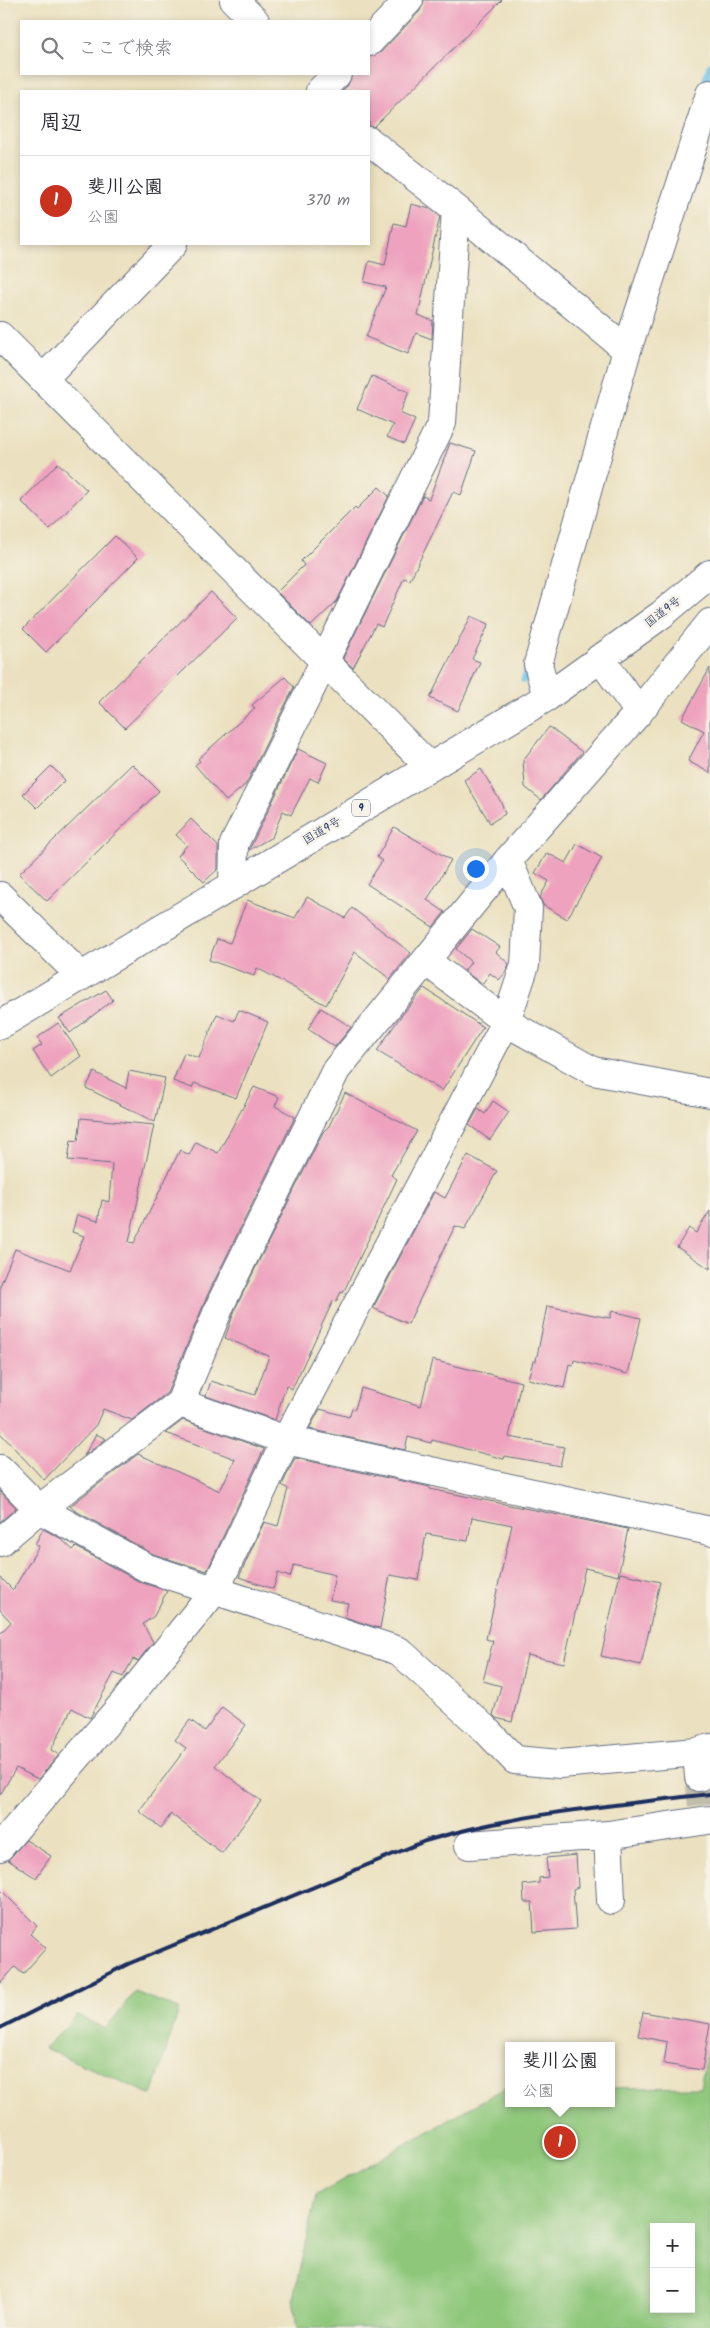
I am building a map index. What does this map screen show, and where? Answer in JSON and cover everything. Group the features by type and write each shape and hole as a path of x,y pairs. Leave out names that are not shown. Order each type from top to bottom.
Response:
{"main road":[{"path":"234,0 254,20"},
{"path":"370,41 410,0"},
{"path":"548,697 538,664 627,350 710,94"},
{"path":"370,142 456,209 627,350"},
{"path":"233,885 234,844 442,423 456,209"},
{"path":"43,379 172,245"},
{"path":"0,336 326,660 430,767"},
{"name":"国道9号","path":"0,1025 548,697 661,615 710,574"},
{"path":"0,1542 39,1509 180,1404 222,1301 336,1070 508,860 639,712 710,623"},
{"path":"600,658 639,712"},
{"path":"5,1833 127,1699 215,1590 286,1440 506,1022 525,965 528,908 508,860"},
{"path":"0,896 81,976"},
{"path":"426,961 506,1022 593,1071 710,1093"},
{"path":"180,1404 286,1440 710,1530"},
{"path":"0,1469 39,1509 147,1568 399,1651 484,1728 515,1760 560,1764 702,1759"},
{"path":"469,1845 608,1835 707,1815"},
{"path":"608,1835 612,1900"}],"green space":[{"path":"135,1992 179,2009 152,2095 44,2048 77,2015 105,2029"},
{"path":"710,2037 710,2328 297,2328 293,2298 316,2195 503,2089 505,2089 505,2107 615,2107 615,2088 700,2087"}],"building":[{"path":"424,0 502,0 374,127 370,126 370,90 343,90 348,85 352,75 370,75 370,57 380,53 420,11"},
{"path":"411,204 430,209 440,216 418,315 433,321 432,339 416,333 408,354 366,337 386,287 364,282 369,261 385,265 394,223 406,226"},
{"path":"372,376 409,392 400,413 415,420 404,444 387,437 393,425 357,409"},
{"path":"450,443 476,451 461,495 453,492 410,580 404,578 382,627 376,624 353,668 343,658 423,496 429,499"},
{"path":"58,463 87,490 50,529 21,501"},
{"path":"379,487 389,496 337,601 311,626 277,592 304,565 301,561 355,507 357,509"},
{"path":"115,536 138,558 46,652 23,629"},
{"path":"211,592 237,618 125,728 99,702"},
{"path":"471,616 489,624 472,659 480,662 458,711 430,698"},
{"path":"710,668 710,773 688,761 704,731 682,719"},
{"path":"285,677 294,687 246,784 226,801 195,765 200,761 198,759 255,708 252,705"},
{"path":"549,727 582,752 541,800 525,787 523,760"},
{"path":"298,749 327,763 318,782 310,778 291,815 283,811 272,837 249,850"},
{"path":"132,764 159,791 47,901 19,874"},
{"path":"51,766 65,780 37,808 23,794"},
{"path":"481,769 502,804 505,814 490,823 464,780"},
{"path":"191,819 218,846 218,869 204,882 178,856 187,845 176,835"},
{"path":"394,827 451,860 427,900 445,912 433,927 367,884 382,861 377,857"},
{"path":"577,844 602,858 567,919 543,905 540,897 549,881 535,873 547,853 566,863"},
{"path":"307,897 345,918 352,908 411,953 390,979 355,952 326,1005 257,968 254,976 209,960 217,939 230,943 247,900 295,918"},
{"path":"472,929 500,947 496,952 509,964 506,972 499,980 490,973 482,984 464,971 471,962 456,949"},
{"path":"424,988 483,1027 442,1091 377,1051 398,1020"},
{"path":"106,990 113,1000 70,1033 59,1018"},
{"path":"321,1008 351,1027 335,1047 308,1029"},
{"path":"239,1010 268,1022 236,1098 194,1083 192,1088 173,1081 184,1053 199,1058 217,1014 234,1021"},
{"path":"58,1023 81,1056 51,1078 33,1051 42,1045 37,1038"},
{"path":"129,1071 165,1078 155,1122 86,1088 94,1072 126,1088"},
{"path":"254,1087 279,1097 275,1106 295,1117 208,1294 167,1393 132,1420 103,1409 96,1425 44,1480 0,1433 0,1286 15,1249 70,1270 84,1236 72,1232 77,1215 98,1221 102,1200 109,1202 112,1164 68,1160 71,1140 78,1141 81,1118 154,1125 129,1242 134,1243 180,1150 189,1155 196,1142 218,1153"},
{"path":"345,1093 417,1131 391,1175 397,1179 343,1293 341,1292 336,1302 333,1301 292,1389 286,1386 275,1420 206,1396 211,1381 255,1395 269,1356 225,1338 236,1307 323,1132 329,1126"},
{"path":"493,1101 509,1112 490,1140 469,1125 478,1109 485,1114"},
{"path":"468,1155 497,1171 465,1229 455,1226 408,1324 373,1308 434,1192 445,1198"},
{"path":"710,1211 710,1269 677,1247 689,1228 696,1233"},
{"path":"547,1306 610,1318 612,1311 641,1318 628,1374 574,1360 573,1365 569,1364 564,1388 528,1379 533,1361 536,1361"},
{"path":"432,1360 521,1382 509,1437 564,1447 560,1466 505,1456 504,1459 432,1440 431,1443 408,1437 405,1450 309,1429 320,1409 349,1417 352,1408 355,1409 361,1388 421,1406"},
{"path":"183,1420 264,1449 207,1571 153,1554 70,1506 138,1454 220,1491 235,1459 166,1433"},
{"path":"96,1434 106,1439 84,1456"},
{"path":"295,1458 430,1487 430,1489 628,1529 618,1576 585,1568 564,1663 527,1655 512,1722 496,1718 493,1715 501,1686 483,1681 493,1641 486,1639 512,1525 472,1517 468,1541 426,1534 418,1580 390,1575 380,1628 375,1627 345,1617 348,1603 330,1600 335,1575 294,1565 290,1577 278,1573 273,1589 239,1577 264,1522 278,1526 288,1489 282,1485"},
{"path":"0,1491 16,1508 0,1522"},
{"path":"43,1529 60,1538 73,1550 76,1547 140,1582 167,1591 154,1616 143,1624 153,1642 138,1661 133,1659 123,1677 114,1673 90,1718 72,1708 51,1750 59,1755 38,1779 16,1768 0,1795 0,1634 11,1622 0,1610 0,1577 13,1590 39,1546 35,1544"},
{"path":"620,1573 660,1582 641,1665 601,1656"},
{"path":"222,1707 246,1725 215,1766 261,1801 222,1853 171,1814 161,1828 139,1811 186,1748 175,1740 190,1720 205,1731"},
{"path":"26,1840 51,1856 36,1878 8,1860"},
{"path":"576,1855 578,1887 573,1889 576,1929 534,1932 532,1902 524,1902 523,1885 539,1883 539,1878 548,1877 546,1858"},
{"path":"0,1889 37,1926 30,1934 46,1948 23,1974 15,1967 0,1984"},
{"path":"643,2012 710,2024 702,2070 664,2064 667,2042 638,2036"}],"waterway":[{"path":"703,89 710,66"},
{"path":"524,680 528,664"}],"tunnel":[{"path":"699,1777 702,1805"}],"railway":[{"path":"0,2028 128,1964 425,1841 495,1823 566,1811 710,1794"}],"place":[{"name":"斐川公園","path":"560,2142"}]}
